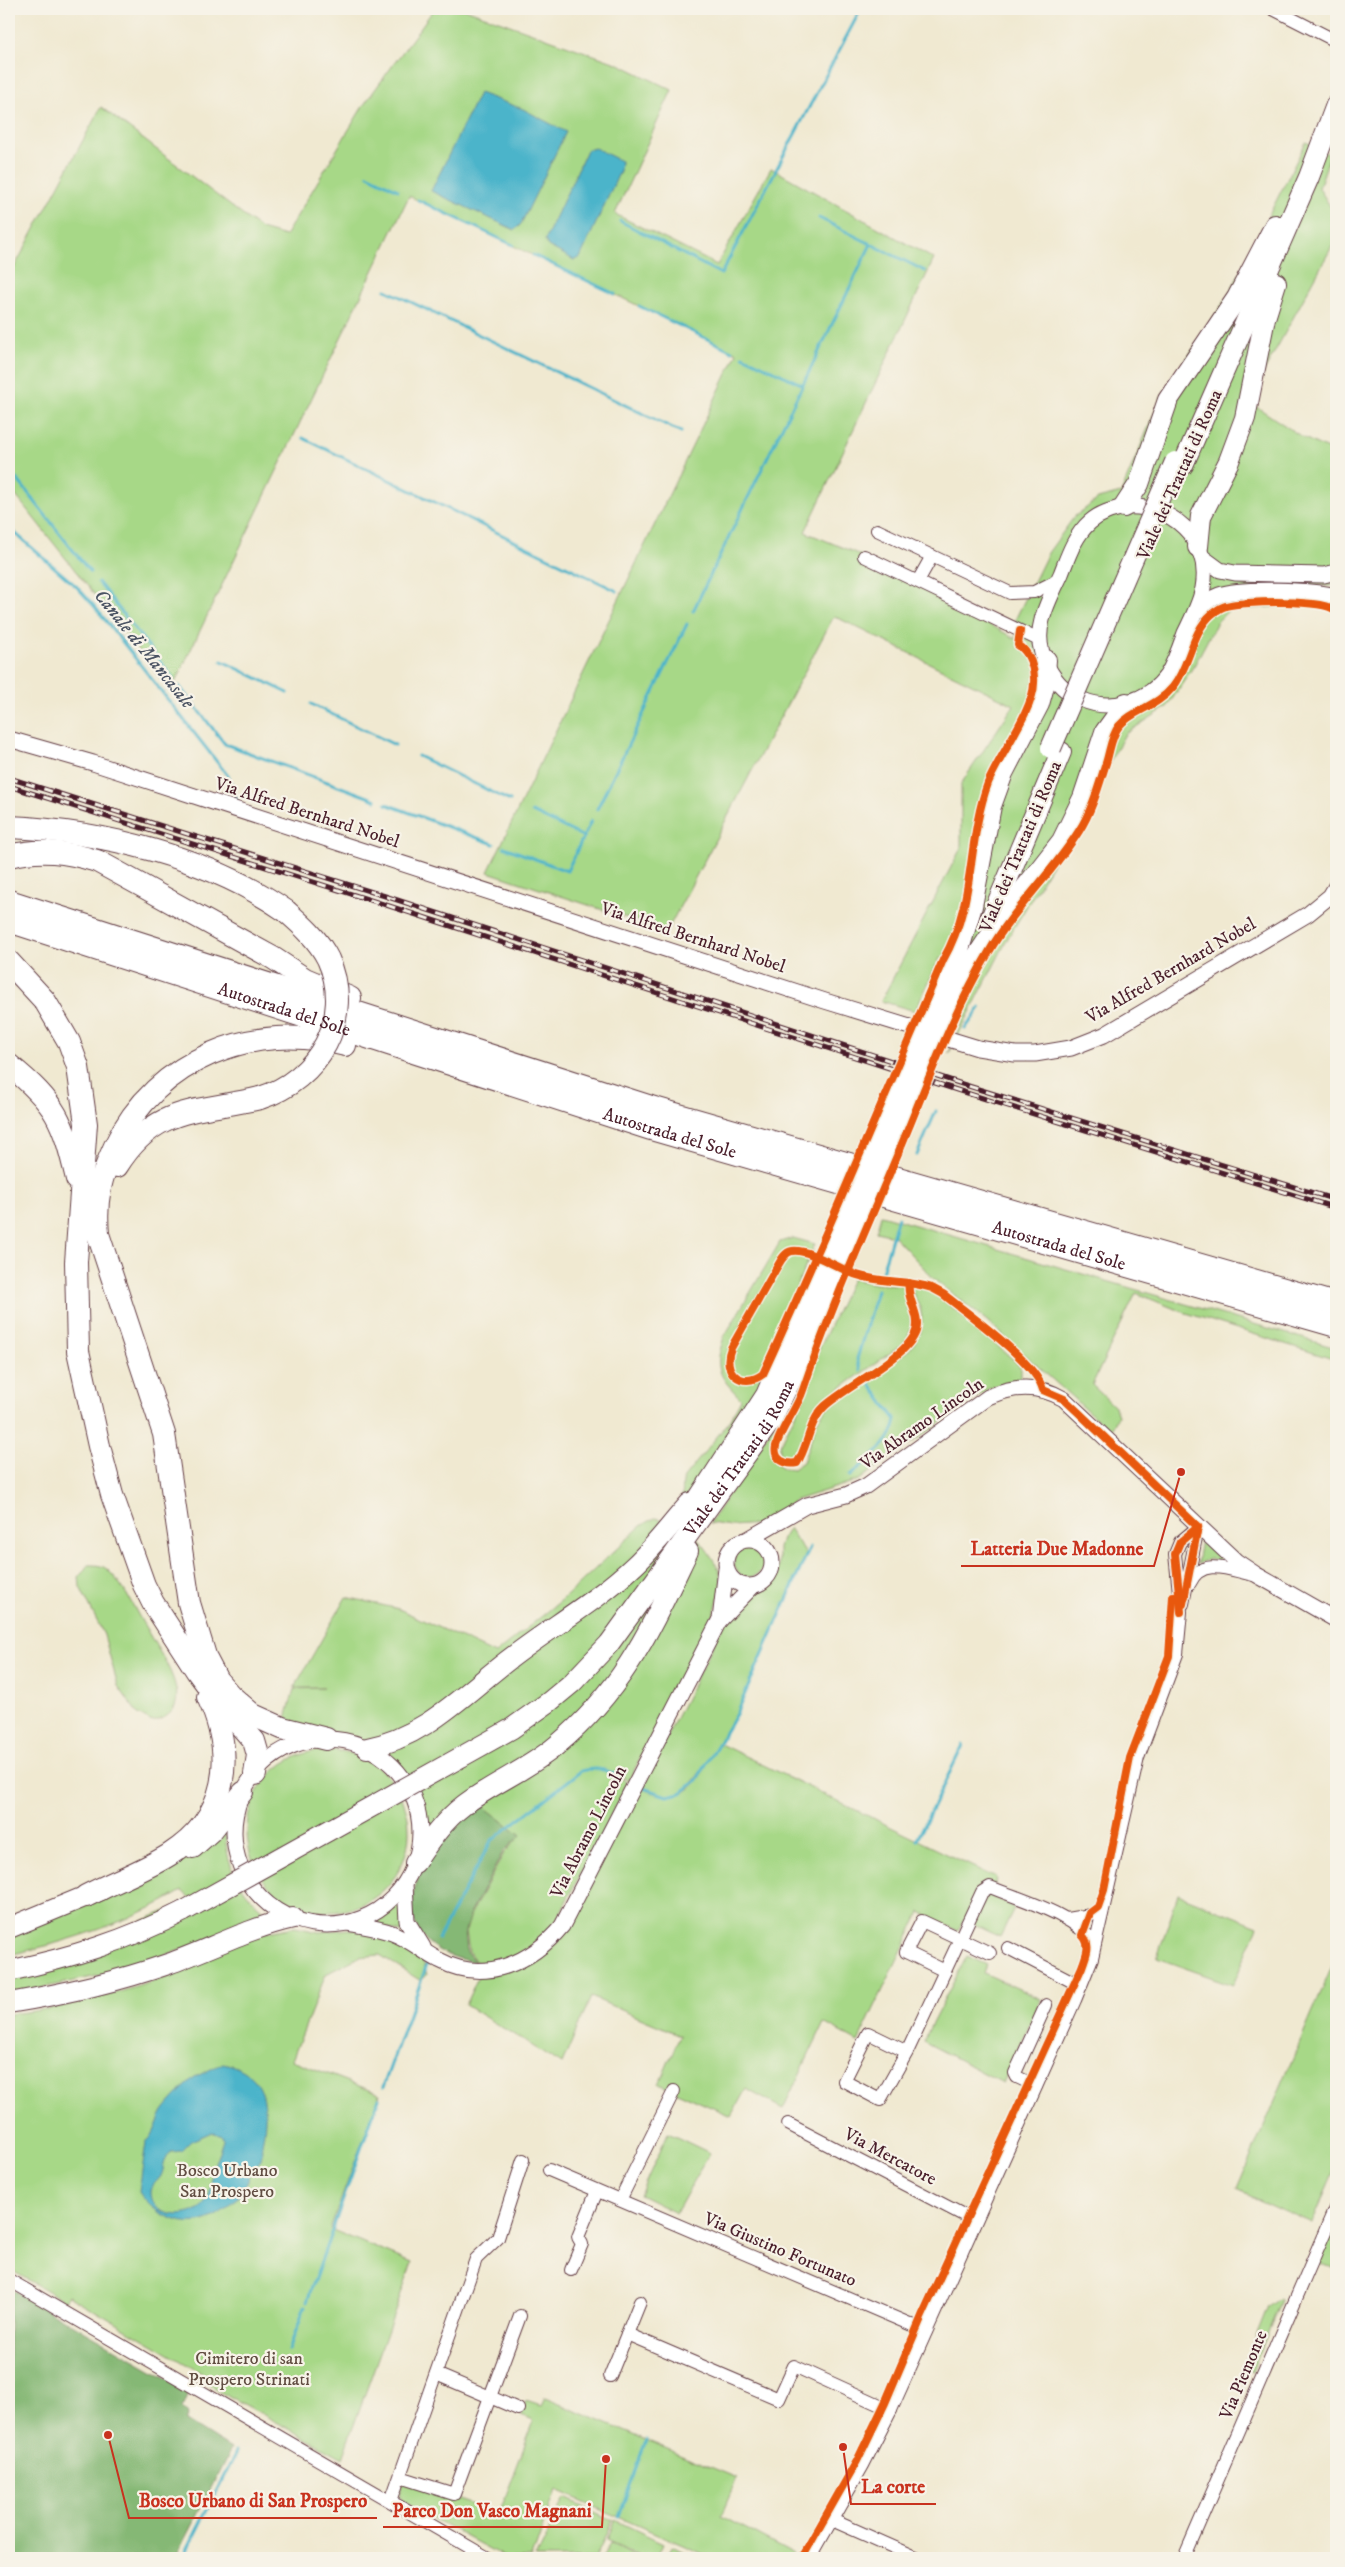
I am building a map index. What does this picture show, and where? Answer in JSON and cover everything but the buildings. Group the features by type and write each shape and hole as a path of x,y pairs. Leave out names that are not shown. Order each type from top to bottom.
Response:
{"highway":[{"name":"Viale dei Trattati di Roma","path":"458,1753 535,1698 579,1660 613,1622 677,1531 702,1491 750,1423 766,1396 819,1294 899,1126 963,963 1179,463 1333,113"},
{"path":"1124,506 1139,484 1168,400 1237,298 1284,205 1306,176"},
{"path":"1199,552 1201,516 1229,461 1245,418 1265,318 1298,222 1306,176"},
{"path":"963,963 991,806 1003,773 1039,704 1044,686 1043,650"},
{"path":"963,963 1062,842 1083,798 1105,732 1126,703"},
{"path":"9,827 59,831 136,847 176,859 236,882 286,911 311,934 328,959 335,984 334,1019 327,1043 309,1069 290,1085 260,1098 180,1114 160,1122 141,1135 111,1176 98,1234"},
{"path":"9,856 39,850 66,852 98,861 265,954 305,979 496,1059"},
{"name":"Autostrada del Sole","path":"9,901 496,1059 799,1151 1336,1304"},
{"name":"Autostrada del Sole","path":"9,921 473,1073 651,1129 1336,1326"},
{"path":"9,962 45,1001 69,1042 78,1068 86,1124 76,1262 78,1351 98,1446 112,1495 144,1585 197,1671 223,1706 254,1741 258,1755 249,1783 204,1839 180,1857 157,1869 9,1928"},
{"path":"326,1739 282,1728 253,1715 222,1685 206,1659 189,1603 164,1434 98,1234 97,1193 122,1132 152,1092 166,1080 199,1058 232,1045 250,1041 305,1038 330,1041 393,1059 473,1073"},
{"path":"9,1065 37,1090 61,1122 80,1192"},
{"name":"Viale dei Trattati di Roma","path":"9,1972 104,1947 142,1932 181,1907 458,1753 526,1718 566,1688 595,1660 624,1625 770,1422 805,1351 819,1294"},
{"path":"415,1863 432,1839 463,1805 556,1746 588,1716 615,1686 648,1636 693,1540 722,1490"},
{"path":"367,1748 391,1743 412,1734 530,1643 592,1600 635,1565 702,1491"},
{"path":"86,1896 157,1862 180,1848 201,1828 215,1803 223,1776 224,1739 216,1714 197,1671"},
{"name":"Viale dei Trattati di Roma","path":"9,1960 98,1937 181,1907"},
{"path":"9,2003 83,1988 138,1974 263,1924 293,1918"}],"street":[{"path":"1273,9 1336,41"},
{"path":"1199,552 1203,588 1194,614 1166,676 1148,693 1126,703 1102,706 1077,698 1053,677 1043,650 1042,619 1072,546 1089,522 1104,513 1124,506 1147,506 1170,516 1188,532 1199,552 1220,570 1235,573 1324,575 1336,572"},
{"path":"878,530 1010,593 1034,592 1058,580"},
{"path":"864,556 918,581 1043,650"},
{"path":"918,581 932,556"},
{"path":"1194,614 1210,599 1232,592 1322,593 1336,596"},
{"name":"Via Alfred Bernhard Nobel","path":"9,739 93,763 834,1004 978,1048 1006,1053 1035,1054 1052,1052 1070,1048 1104,1035 1308,914 1330,896 1336,886"},
{"name":"Via Abramo Lincoln","path":"719,1621 726,1557 732,1547 784,1520 807,1505 846,1495 866,1486 988,1397 1018,1388 1044,1390 1064,1399 1236,1561 1336,1620"},
{"name":"Via Abramo Lincoln","path":"347,1922 393,1934 440,1961 466,1969 506,1967 528,1958 551,1939 562,1926 588,1877 719,1621 736,1600 752,1586 765,1580 769,1575 773,1561 771,1554 784,1520"},
{"path":"1181,1612 1174,1554 1193,1522"},
{"path":"810,2558 891,2410 1082,1986 1095,1944 1138,1758 1177,1654 1181,1612 1187,1590 1193,1522"},
{"path":"748,1539 762,1543 771,1554"},
{"path":"1187,1590 1195,1574 1205,1567 1214,1566 1257,1575"},
{"path":"726,1569 736,1583 752,1586"},
{"path":"326,1739 347,1741 367,1748 391,1764 404,1779 413,1796 420,1824 420,1844 415,1863 405,1884 380,1909 347,1922 325,1925 293,1918 276,1909 261,1897 249,1882 241,1866 236,1848 234,1828 237,1810 249,1783 269,1760 286,1749 306,1742 326,1739"},
{"path":"405,1884 407,1921 429,1954"},
{"path":"907,2052 868,2033 844,2081 880,2100 907,2052 982,1892 990,1887 1067,1919 1087,1931 1095,1944"},
{"path":"1067,1919 1102,1913"},
{"path":"945,1971 906,1952 922,1921 990,1952"},
{"path":"1008,1948 1082,1986"},
{"path":"1036,2086 1017,2077 1015,2073 1046,2005"},
{"path":"620,2200 674,2091"},
{"name":"Via Mercatore","path":"788,2124 976,2221"},
{"path":"391,2501 476,2259 498,2238 523,2160"},
{"name":"Via Giustino Fortunato","path":"549,2170 926,2331"},
{"path":"571,2270 582,2244 578,2237 597,2191"},
{"name":"Via Piemonte","path":"1184,2558 1336,2206"},
{"path":"9,2280 488,2558"},
{"path":"610,2376 640,2302"},
{"path":"400,2477 454,2494 520,2316"},
{"path":"627,2334 779,2399 794,2366 891,2410"},
{"path":"436,2374 518,2410"},
{"path":"832,2520 918,2558"}],"green space":[{"path":"434,9 465,9 619,64 672,90 615,214 717,265 771,168 934,259 805,532 863,556 1016,639 1016,618 1048,553 1074,517 1098,499 1121,493 1160,399 1229,294 1306,142 1330,155 1319,188 1336,216 1336,239 1248,401 1302,437 1336,453 1336,563 1331,580 1332,586 1306,585 1280,591 1302,605 1229,610 1217,622 1195,664 1167,707 1125,734 1068,838 1009,936 949,1053 981,975 940,958 915,1011 881,1001 961,848 961,784 1014,705 834,616 667,931 488,872 737,353 409,196 171,691 9,487 9,277 101,107 261,229 285,236 363,106"},
{"path":"881,1215 1336,1348 1336,1360 1180,1311 1136,1293 1092,1385 1115,1407 1118,1416 1110,1431 986,1320 935,1280 894,1236 876,1232"},
{"path":"793,1238 815,1244 797,1286 785,1335 748,1408 682,1503 683,1479 728,1423 741,1399 723,1378 720,1371 719,1357 724,1337 780,1242"},
{"path":"852,1279 876,1284 905,1285 911,1328 903,1344 822,1401 806,1429 798,1455 787,1461 780,1454 780,1445 804,1397 814,1360"},
{"path":"911,1286 931,1290 977,1328 1015,1361 1021,1369 1021,1380 1000,1384 988,1389 859,1480 796,1500 761,1524 731,1526 710,1523 803,1379 795,1401 773,1443 772,1451 776,1463 783,1468 793,1469 803,1462 817,1421 826,1409 909,1350 916,1341 922,1320 920,1308 913,1295"},
{"path":"655,1518 681,1526 688,1531 706,1548 716,1564 720,1573 721,1585 712,1619 629,1780 604,1769 628,1782 553,1927 519,1956 493,1962 476,1962 469,1952 466,1931 471,1914 504,1853 521,1835 479,1803 423,1843 420,1811 412,1786 399,1768 382,1754 361,1744 338,1737 284,1726 294,1689 324,1688 294,1688 346,1597 399,1609 495,1654 563,1599 641,1526"},
{"path":"789,1528 806,1554 736,1713 718,1743 996,1878 993,1896 1014,1908 1000,1937 963,1920 958,1931 920,1912 858,2042 824,2023 783,2109 746,2089 731,2116 659,2084 680,2035 591,1997 562,2064 465,2005 479,1975 520,1967 545,1952 554,1944 639,1787 665,1795 642,1786 724,1623 755,1591 763,1589 777,1575 779,1548","holes":["708,1761 696,1782 681,1794 675,1795 688,1787"]},
{"path":"1201,1539 1221,1561 1209,1559 1197,1564"},
{"path":"749,1547 760,1551 764,1562 760,1573 749,1577 738,1573 734,1562 738,1551"},
{"path":"88,1565 97,1565 104,1568 115,1578 130,1600 168,1667 177,1694 175,1706 167,1716 152,1722 138,1714 118,1686 104,1635 80,1587 79,1577"},
{"path":"328,1750 359,1756 385,1774 403,1800 409,1831 403,1862 385,1888 359,1906 328,1912 297,1906 271,1888 253,1862 247,1831 253,1800 271,1774 297,1756"},
{"path":"479,1803 521,1835 503,1852 470,1914 465,1931 467,1952 475,1962 457,1958 429,1944 420,1933 414,1921 412,1907 414,1892 420,1874 432,1849 444,1835"},
{"path":"226,1829 228,1854 236,1877 250,1897 268,1914 196,1945 106,1974 9,1995 9,1977 192,1900 182,1891 120,1922 54,1944 9,1955 9,1931 158,1875 200,1849"},
{"path":"1178,1894 1258,1926 1233,1985 1157,1958"},
{"path":"400,1904 410,1936 372,1923"},
{"name":"Bosco Urbano San Prospero","path":"295,1927 319,1932 349,1929 381,1932 422,1957 427,1975 421,1981 380,1955 359,1957 326,1974 292,2060 380,2094 330,2229 412,2263 342,2458 200,2380 203,2374 68,2295 65,2301 9,2269 9,2014 77,2003 144,1984 188,1970 192,1961 250,1935"},
{"path":"967,1956 987,1965 984,1973 1041,1999 1003,2083 923,2041"},
{"path":"1336,1957 1336,2167 1312,2223 1237,2189"},
{"path":"668,2133 710,2153 676,2213 640,2195"},
{"path":"1336,2220 1336,2270 1318,2261"},
{"path":"9,2288 189,2391 182,2408 189,2414 186,2421 231,2449 175,2558 9,2558"},
{"path":"1279,2299 1281,2300 1252,2372 1244,2367 1268,2307"},
{"path":"545,2398 737,2478 721,2516 800,2558 707,2558 708,2556 556,2490 532,2558 506,2558 404,2503 399,2495 403,2481 499,2514 534,2421 520,2416 526,2401 541,2406"},
{"path":"565,2498 613,2520 595,2558 536,2558"},
{"path":"615,2520 663,2543 656,2558 645,2558 606,2540"},
{"path":"610,2543 641,2558 602,2558"},
{"path":"672,2546 696,2558 667,2558"}],"water":[{"path":"479,93 523,109 566,132 521,224 515,230 431,191"},
{"path":"595,148 621,161 620,171 580,258 574,260 548,246 545,240 587,150"},
{"path":"223,2063 238,2068 249,2075 257,2083 262,2093 265,2104 265,2117 262,2157 250,2172 248,2181 242,2191 226,2209 206,2220 183,2222 157,2211 145,2201 139,2192 146,2142 154,2132 163,2111 178,2093 196,2077","holes":["212,2132 222,2136 223,2140 214,2166 210,2191 205,2203 199,2209 182,2215 165,2212 158,2208 153,2201 151,2190 161,2176 164,2162 171,2152 181,2151 191,2141"]}],"waterway":[{"path":"620,221 721,274 861,9"},
{"path":"368,175 398,190"},
{"path":"418,200 513,245"},
{"path":"819,218 925,271"},
{"path":"693,611 871,244"},
{"path":"533,255 615,294"},
{"path":"386,290 681,432"},
{"path":"639,306 732,351"},
{"path":"743,356 801,384"},
{"path":"303,438 617,591"},
{"path":"9,468 13,473"},
{"path":"17,479 90,572"},
{"name":"Canale di Mancasale","path":"9,528 77,587 95,607 228,776 238,803"},
{"path":"98,582 173,678"},
{"path":"597,809 687,624"},
{"path":"222,661 288,693"},
{"path":"179,686 225,744 376,800"},
{"path":"311,704 395,745"},
{"path":"418,756 510,801"},
{"path":"386,804 494,844"},
{"path":"532,812 584,837"},
{"path":"504,847 567,871 591,821"},
{"path":"965,1029 980,1008"},
{"path":"917,1155 936,1111"},
{"path":"882,1272 898,1217"},
{"path":"860,1370 857,1359 877,1290"},
{"path":"850,1476 871,1458 890,1437 896,1420 870,1384"},
{"path":"643,1788 667,1796 681,1793 696,1781 736,1714 810,1547"},
{"path":"917,1840 963,1745"},
{"path":"438,1939 491,1841 581,1771 600,1769 618,1776"},
{"path":"383,2087 427,1964"},
{"path":"307,2301 379,2098"},
{"path":"289,2350 305,2306"},
{"path":"639,2460 646,2440"},
{"path":"183,2558 236,2452"},
{"path":"619,2517 638,2463"}],"railway":[{"path":"9,778 385,896 962,1084 1336,1200"},
{"path":"9,786 383,904 960,1091 1336,1208"}],"cycle path":[{"path":"909,1283 910,1295 917,1319 916,1331 911,1341 889,1361 835,1398 819,1412 797,1463 785,1462 778,1458 776,1455 778,1439 800,1397 837,1300 963,1000 999,936 1057,862 1084,823 1095,798 1116,730 1124,721 1160,699 1173,687 1179,679 1199,630 1205,621 1220,608 1235,604 1283,602 1316,604 1336,611"},
{"path":"1020,631 1018,645 1026,652 1033,667 1034,683 1032,694 1022,719 988,783 981,805 966,893 954,938 943,960 827,1231 818,1251 809,1272 791,1313 763,1374 748,1380 741,1379 735,1376 729,1364 731,1348 780,1262 785,1255 792,1251 807,1253 815,1256 824,1260 850,1272 857,1275 866,1278 923,1285 932,1288 943,1294 1000,1339 1028,1366 1038,1379 1043,1390 1064,1399 1198,1527"},
{"path":"1183,1604 1198,1527"},
{"path":"1181,1612 1175,1554 1180,1542 1198,1527"},
{"path":"802,2558 857,2461 885,2403 922,2316 1082,1967 1087,1946 1082,1935 1090,1913 1098,1907 1104,1890 1130,1758 1169,1656 1173,1596 1185,1596"}],"place":[{"name":"Latteria Due Madonne","path":"1181,1472"},
{"name":"Bosco Urbano di San Prospero","path":"108,2435"},
{"name":"La corte","path":"843,2447"},
{"name":"Parco Don Vasco Magnani","path":"606,2459"}],"park label":[{"name":"Cimitero di san Prospero Strinati","path":"249,2369"}]}
